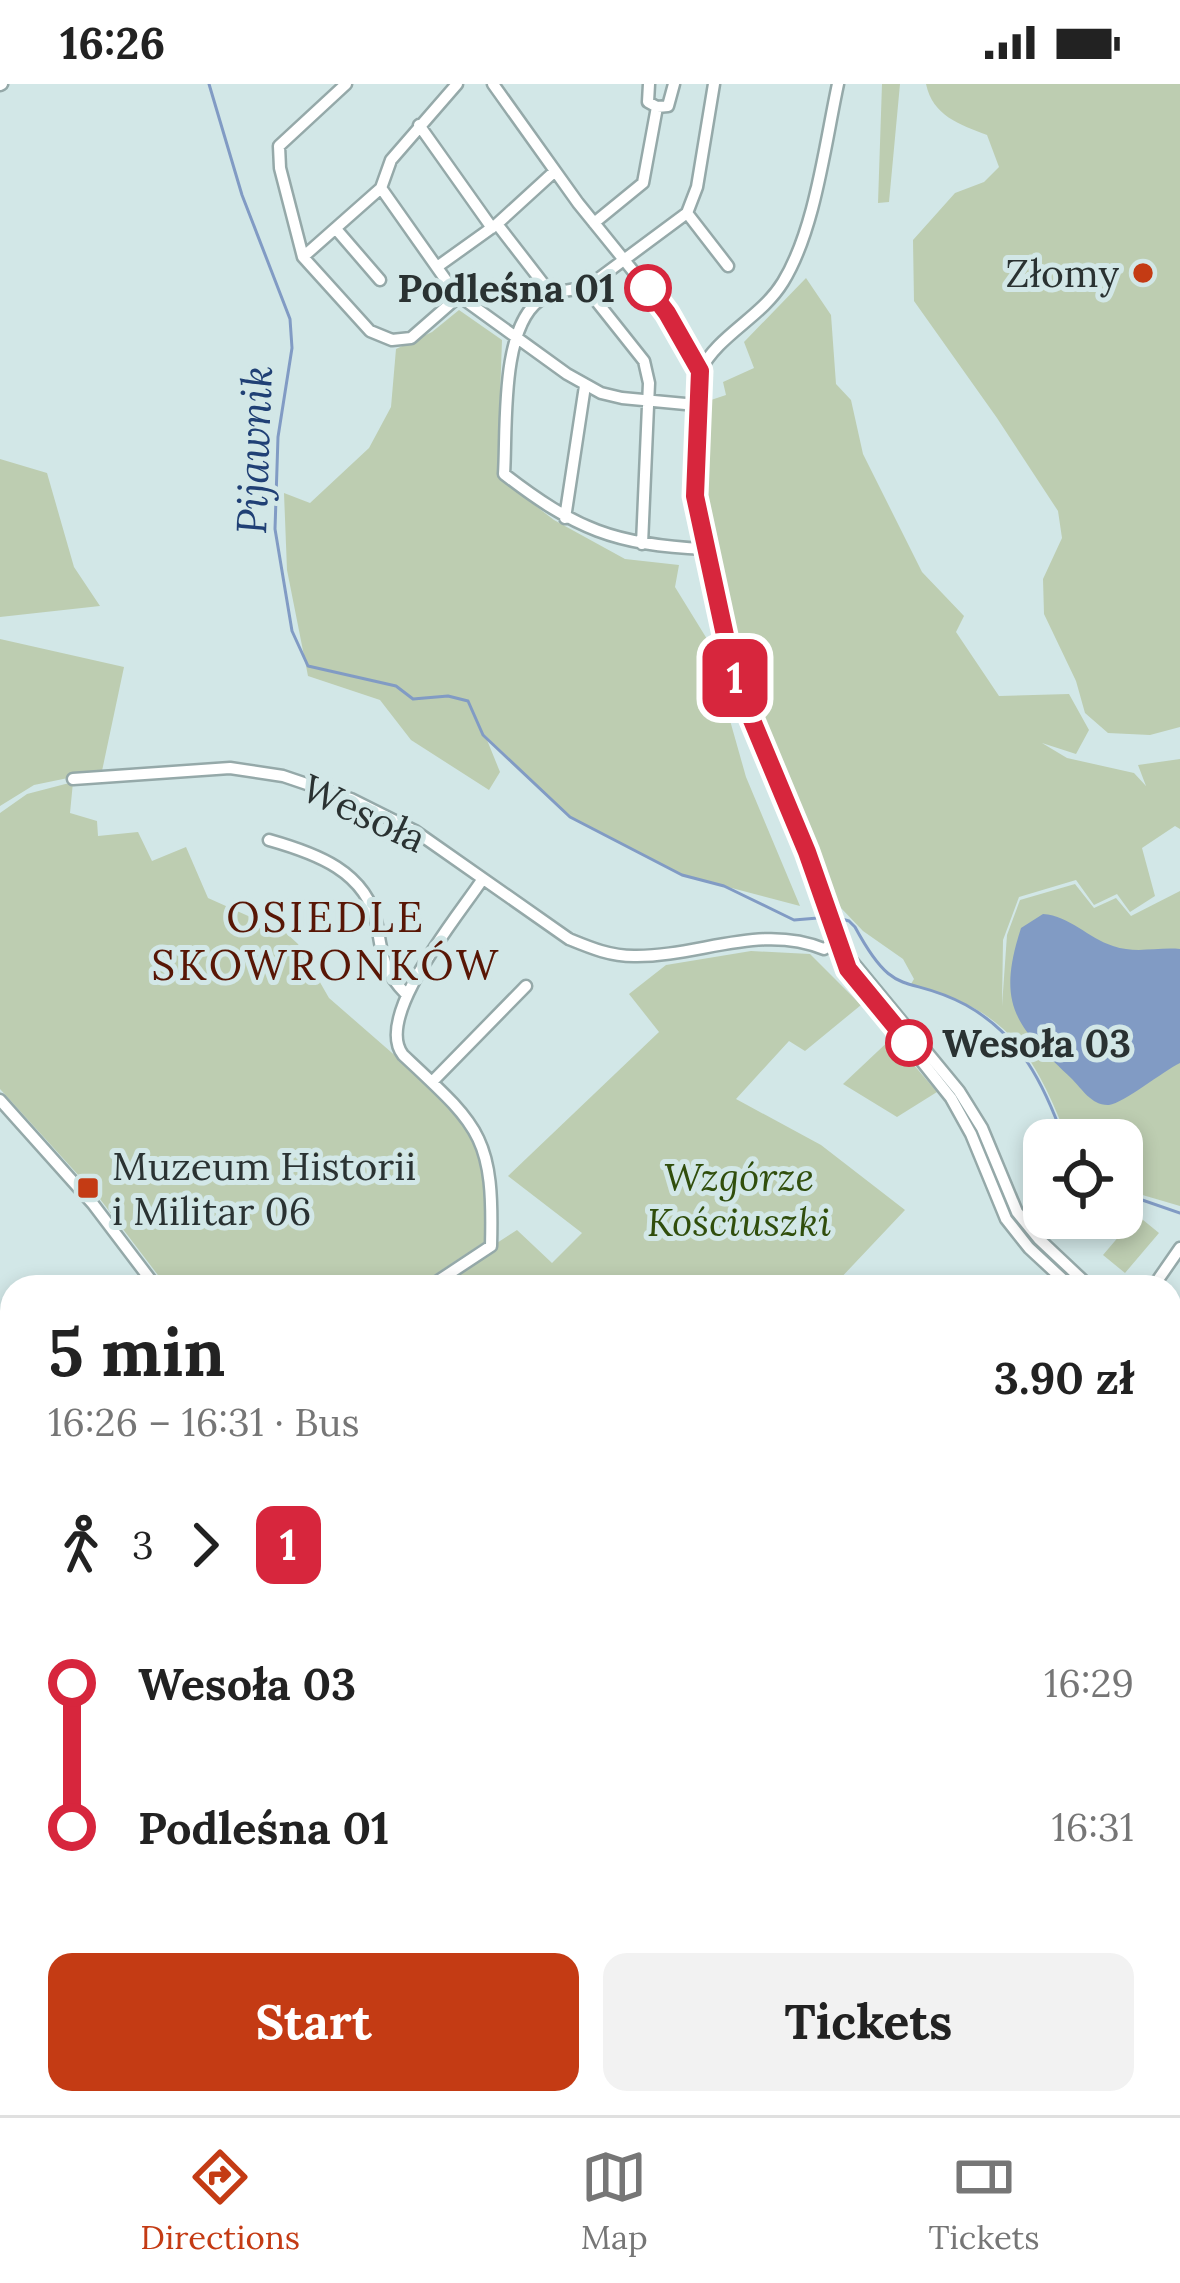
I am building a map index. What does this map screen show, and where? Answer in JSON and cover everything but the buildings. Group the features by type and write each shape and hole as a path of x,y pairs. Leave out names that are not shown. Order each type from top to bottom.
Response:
{"street":[{"path":"346,84 279,146 280,168 303,257 370,331 392,340 411,338 459,296"},
{"path":"303,257 381,188 391,160 457,84"},
{"path":"493,84 594,223 667,313 700,371"},
{"path":"650,84 648,102 657,107 668,106 674,84"},
{"path":"705,549 642,544 590,530 504,474 514,335 537,301 586,288 687,213 698,187 714,84"},
{"path":"838,84 811,203 788,272 768,302 708,356 700,371 694,478 705,549 734,677 807,852 848,969 951,1098 1014,1230 1059,1275"},
{"path":"594,223 643,183 657,107"},
{"path":"419,125 552,295"},
{"path":"437,267 494,226 555,171"},
{"path":"381,188 459,296 585,386 622,398 696,405"},
{"path":"687,213 728,266"},
{"path":"336,229 380,280"},
{"path":"586,288 644,361 651,401 642,544"},
{"path":"565,518 585,386"},
{"name":"Wesoła","path":"73,779 230,768 283,776 394,819 569,939 602,953 636,956 748,939 784,938 824,949 836,942"},
{"path":"269,840 319,857 352,877 371,905 381,961 406,994"},
{"path":"447,1275 491,1246 484,1144 469,1119 395,1046 394,1032 406,994 482,880"},
{"path":"836,942 959,1091 982,1128 1017,1212 1077,1275"},
{"path":"432,1082 526,986"},
{"path":"0,1100 93,1204 147,1275"},
{"path":"1161,1275 1180,1248"}],"green space":[{"path":"882,84 900,84 889,202 878,203"},
{"path":"926,84 1180,84 1180,727 1150,735 1108,733 1085,713 1076,681 1044,614 1043,579 1062,538 1058,511 914,301 913,240 955,193 984,182 999,167 987,135 941,111"},
{"path":"806,278 831,315 836,384 851,400 863,454 922,572 964,616 956,632 999,696 1069,694 1089,730 1076,754 1042,743 1067,758 1134,773 1146,786 1138,765 1180,759 1180,829 1175,826 1142,848 1155,896 1130,912 1117,894 1094,905 1076,880 1019,897 1003,940 1002,1006 1007,935 1020,900 1075,884 1094,908 1116,898 1131,916 1180,891 1180,1206 1143,1195 1143,1119 1059,1119 1029,1058 1013,1038 972,1007 911,984 914,979 903,959 863,931 841,908 828,884 817,845 773,776 735,677 695,496 696,405 726,395 723,382 754,368 744,342"},
{"path":"459,310 502,340 501,479 554,520 625,559 679,565 675,587 707,639 746,777 800,906 682,875 570,817 485,735 500,772 489,790 411,740 380,700 308,676 287,570 284,493 310,503 369,448 391,407 396,349 432,332"},
{"path":"0,459 47,473 74,567 100,606 0,617"},
{"path":"0,639 124,667 102,771 34,785 0,806"},
{"path":"73,782 70,813 97,821 98,836 138,832 152,861 186,847 208,898 286,933 298,944 329,998 430,1086 481,1147 488,1229 484,1242 434,1275 158,1275 100,1199 0,1089 0,813 27,794"},
{"name":"Wzgórze Kościuszki","path":"751,951 810,954 861,1005 805,1051 789,1041 736,1099 821,1145 905,1210 844,1275 448,1275 517,1230 552,1263 582,1233 508,1176 659,1032 629,994 666,965"},
{"path":"895,1035 901,1050 937,1092 897,1117 843,1084"},
{"path":"1143,1220 1159,1233 1125,1273 1103,1255 1117,1239 1143,1239"}],"water":[{"path":"1043,914 1121,948 1180,949 1180,1063 1116,1103 1103,1105 1088,1096 1038,1045 1016,1014 1010,978 1021,928"}],"waterway":[{"name":"Pijawnik","path":"209,84 242,195 290,319 292,348 278,437 275,529 292,631 308,666 396,686 413,699 448,696 468,701 483,735 570,817 682,875 724,886 794,920 818,918"},
{"name":"Pijawnik","path":"835,917 855,927 892,976 966,1005 1001,1031 1028,1063 1056,1119"},
{"name":"Pijawnik","path":"1143,1200 1180,1213"}],"bus line":[{"name":"1","path":"648,288 700,371 695,496 734,677 807,852 848,969 909,1043"}],"place":[{"name":"Złomy","path":"1143,273"},
{"name":"Podleśna 01","path":"648,288"},
{"name":"Wesoła 03","path":"909,1043"},
{"name":"Muzeum Historii i Militar 06","path":"88,1188"}],"district":[{"name":"OSIEDLE SKOWRONKÓW","path":"326,941"}]}
